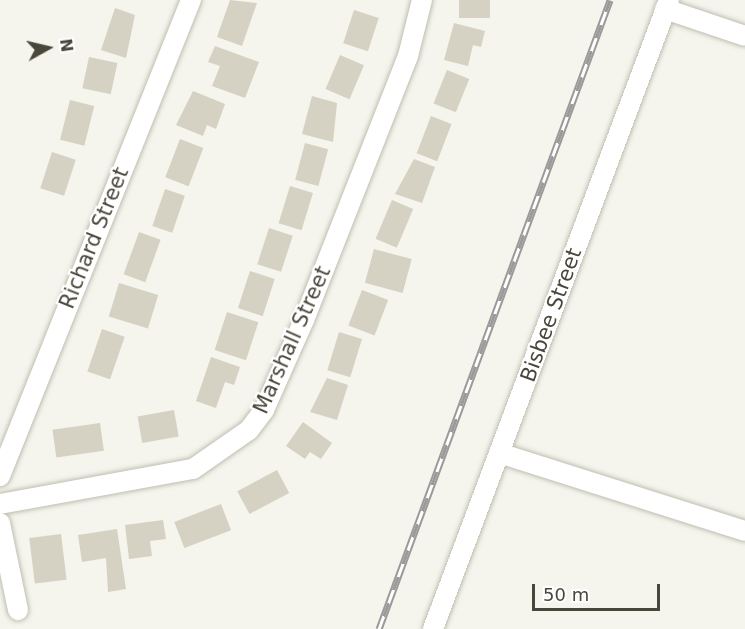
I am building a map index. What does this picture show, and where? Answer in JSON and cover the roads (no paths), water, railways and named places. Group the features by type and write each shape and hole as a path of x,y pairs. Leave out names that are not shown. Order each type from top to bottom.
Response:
{"street":[{"name":"Richard Street","path":"0,477 191,0"},
{"name":"Marshall Street","path":"0,504 193,469 249,430 264,410 304,320 408,56 422,0"},
{"path":"667,4 745,36"},
{"name":"Bisbee Street","path":"433,629 667,4"},
{"path":"499,453 745,531"},
{"path":"0,523 18,610"}],"railway":[{"path":"379,629 610,0"}]}
